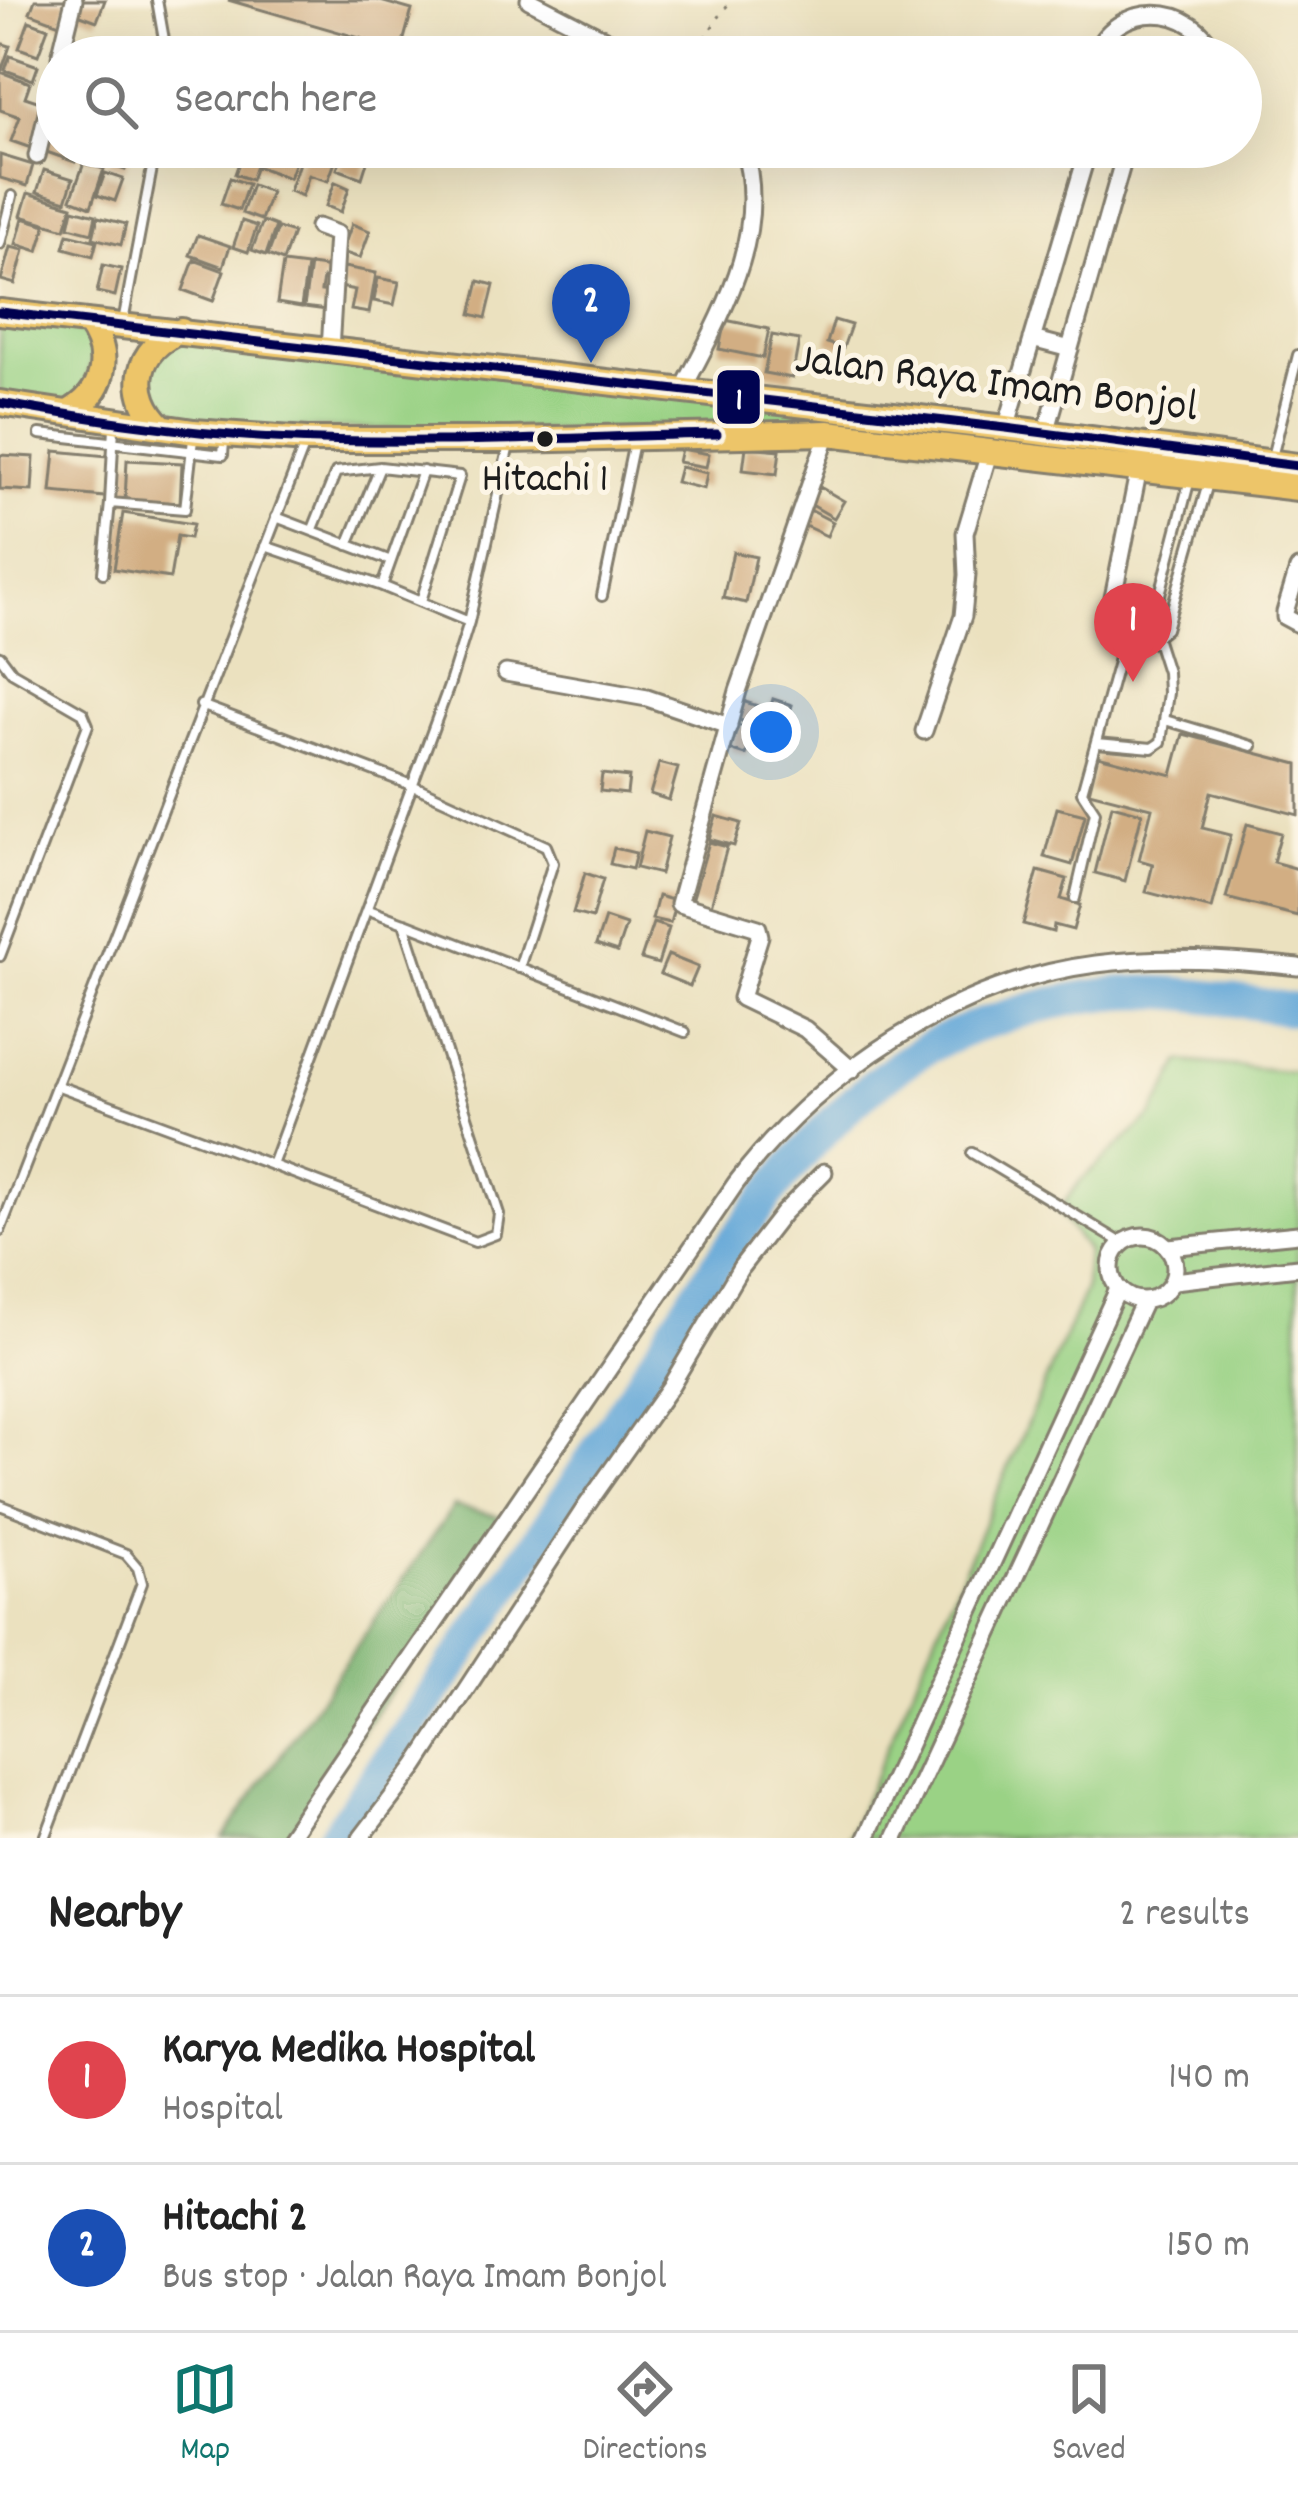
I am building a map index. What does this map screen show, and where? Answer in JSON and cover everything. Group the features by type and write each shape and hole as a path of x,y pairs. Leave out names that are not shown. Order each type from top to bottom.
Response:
{"highway":[{"name":"Jalan Raya Imam Bonjol","path":"0,312 1298,466"},
{"path":"68,413 93,394 104,365 103,350 88,322"},
{"path":"162,427 148,414 139,381 152,348 182,331"},
{"name":"Jalan Raya Imam Bonjol","path":"0,403 68,413 114,432 162,427 193,441 225,434 307,440 510,440 828,433 1298,488"}],"street":[{"path":"65,36 74,0"},
{"path":"530,0 599,36"},
{"path":"1104,36 1126,15 1151,8 1182,10 1194,0"},
{"path":"1182,10 1206,36"},
{"path":"682,391 732,292 750,224 750,168"},
{"path":"1006,428 1083,168"},
{"path":"1046,433 1121,168"},
{"path":"318,227 337,234 330,350"},
{"path":"1032,338 1070,349"},
{"path":"828,433 729,726 679,904 758,928 760,936 741,998 805,1029 852,1070"},
{"path":"924,730 963,616 965,532 990,450"},
{"path":"1112,603 1139,468"},
{"path":"1298,569 1285,612 1298,624"},
{"path":"506,673 647,698 729,726"},
{"path":"288,1838 736,1183 784,1124 852,1070 934,1016 1063,969 1136,961 1234,960 1298,967"},
{"path":"361,1838 416,1766 670,1387 741,1268 783,1213 824,1172"},
{"path":"1169,1247 1298,1234"},
{"path":"1137,1236 1155,1237 1169,1247 1176,1263 1174,1281 1162,1295 1144,1301 1118,1289 1111,1274 1112,1257 1122,1243 1137,1236"},
{"path":"1174,1281 1298,1267"},
{"path":"866,1838 1118,1289"},
{"path":"895,1838 1144,1301"}],"lane":[{"path":"157,0 163,36"},
{"path":"122,326 152,168"},
{"path":"0,244 13,196"},
{"path":"1270,462 1298,355"},
{"path":"103,573 114,432"},
{"path":"40,434 114,432 193,441 184,509 110,503"},
{"path":"602,596 636,435"},
{"path":"0,1231 307,440"},
{"path":"272,1165 414,787 470,622 510,440"},
{"path":"314,529 333,474 380,467 455,473 461,480 421,601"},
{"path":"348,545 380,467"},
{"path":"382,586 423,471"},
{"path":"1075,898 1095,812 1082,792 1125,646 1135,640 1156,639 1166,628 1200,476"},
{"path":"1097,743 1157,748 1165,719 1167,672 1152,625 1200,476"},
{"path":"276,517 391,561"},
{"path":"265,546 470,622"},
{"path":"0,656 12,672 83,712 88,725 0,956"},
{"path":"201,705 534,837 551,852 553,863 519,968"},
{"path":"1165,719 1252,746"},
{"path":"369,910 685,1032"},
{"path":"56,1085 475,1242 496,1234 499,1214 404,923"},
{"path":"972,1153 1122,1243"},
{"path":"0,1505 126,1555 138,1568 142,1583 45,1838"}],"path":[{"path":"706,36 731,0"}],"green space":[{"path":"0,312 98,335 81,406 0,403"},
{"path":"165,337 1006,428 1298,488 828,433 162,427 142,363"},
{"path":"1181,1061 1298,1072 1298,1838 848,1838 1085,1290 1087,1251 1058,1211 1080,1181 1153,1115"},
{"path":"454,1506 511,1519 287,1838 223,1838"}],"building":[{"path":"35,0 67,0 62,25 30,13"},
{"path":"80,0 105,0 97,21 75,13"},
{"path":"228,0 377,0 412,10 405,36 353,36"},
{"path":"29,21 48,28 45,36 36,36 36,54 19,48"},
{"path":"0,43 10,46 1,72 30,83 25,97 36,101 31,148 11,141 20,117 0,110"},
{"path":"10,56 36,65 33,80 5,70"},
{"path":"0,155 33,165 27,186 0,178"},
{"path":"82,168 104,169 91,207 71,199"},
{"path":"237,168 255,168 251,180 235,174"},
{"path":"262,168 293,168 289,178"},
{"path":"297,168 333,168 328,181 309,175 302,196 289,191"},
{"path":"337,168 365,168 362,178"},
{"path":"44,170 73,179 66,201 37,192"},
{"path":"105,173 123,179 115,201 97,195"},
{"path":"230,178 248,184 239,210 221,204"},
{"path":"335,182 349,188 341,212 326,206"},
{"path":"252,185 271,192 261,220 242,213"},
{"path":"28,193 72,206 65,229 21,216"},
{"path":"73,209 96,215 92,233 69,227"},
{"path":"98,217 126,224 121,245 93,238"},
{"path":"23,218 46,225 38,251 16,244"},
{"path":"242,221 257,226 248,252 233,247"},
{"path":"263,221 276,226 266,255 252,250"},
{"path":"352,224 370,231 360,258 342,252"},
{"path":"278,228 293,233 283,261 268,255"},
{"path":"68,234 97,241 93,256 64,248"},
{"path":"198,235 230,246 223,267 190,255"},
{"path":"10,247 24,250 15,284 1,280"},
{"path":"194,260 224,271 213,301 183,290"},
{"path":"283,263 307,266 301,307 277,303"},
{"path":"103,265 121,269 115,296 97,292"},
{"path":"310,265 331,268 321,291 329,292 327,310 304,307"},
{"path":"344,267 376,273 369,313 351,310 355,290 340,287"},
{"path":"378,278 399,282 394,305 374,301"},
{"path":"479,281 494,285 486,318 471,314"},
{"path":"725,320 769,329 763,358 719,349"},
{"path":"834,320 851,325 843,348 827,343"},
{"path":"772,335 799,340 792,378 764,373"},
{"path":"746,447 780,450 777,474 743,470"},
{"path":"681,449 709,454 706,467 678,462"},
{"path":"55,451 108,456 105,497 51,492"},
{"path":"0,455 34,457 32,491 0,489"},
{"path":"127,460 182,463 180,503 125,500"},
{"path":"680,467 707,473 704,489 676,482"},
{"path":"820,487 844,501 834,518 810,504"},
{"path":"808,509 833,522 827,536 801,524"},
{"path":"123,513 193,524 190,538 177,536 170,578 114,569"},
{"path":"733,552 756,557 746,603 723,598"},
{"path":"773,699 792,705 783,735 764,729"},
{"path":"742,701 764,708 758,726 736,719"},
{"path":"737,725 754,730 746,755 730,750"},
{"path":"1183,734 1298,764 1298,815 1211,792 1202,828 1231,835 1212,909 1146,892 1153,864 1139,860 1152,808 1089,792 1098,756 1172,775"},
{"path":"659,763 678,768 669,800 650,794"},
{"path":"602,774 629,777 627,794 600,791"},
{"path":"1112,805 1142,813 1125,881 1095,873"},
{"path":"1057,808 1085,815 1072,865 1044,857"},
{"path":"716,816 741,823 734,846 709,839"},
{"path":"1247,824 1281,833 1273,862 1298,869 1298,916 1226,898"},
{"path":"645,831 669,837 660,874 636,868"},
{"path":"709,842 727,847 710,909 691,904"},
{"path":"614,848 636,853 632,869 610,864"},
{"path":"1038,871 1067,879 1061,899 1080,905 1073,930 1054,925 1053,932 1023,924"},
{"path":"585,873 603,879 592,918 573,913"},
{"path":"658,896 676,901 670,923 652,919"},
{"path":"605,918 626,925 617,952 596,945"},
{"path":"653,923 669,928 658,964 641,959"},
{"path":"668,955 698,967 690,986 660,974"}],"waterway":[{"path":"333,1838 512,1579 736,1237 838,1116 893,1070 950,1037 1053,1003 1096,995 1162,992 1298,1010"}],"transit line":[{"name":"1","path":"0,312 1298,466"},
{"name":"1","path":"0,403 137,425 274,438 440,441 717,434"}],"place":[{"name":"Hitachi 2","path":"591,363"},
{"name":"Hitachi 1","path":"545,439"},
{"name":"Karya Medika Hospital","path":"1133,682"}]}
